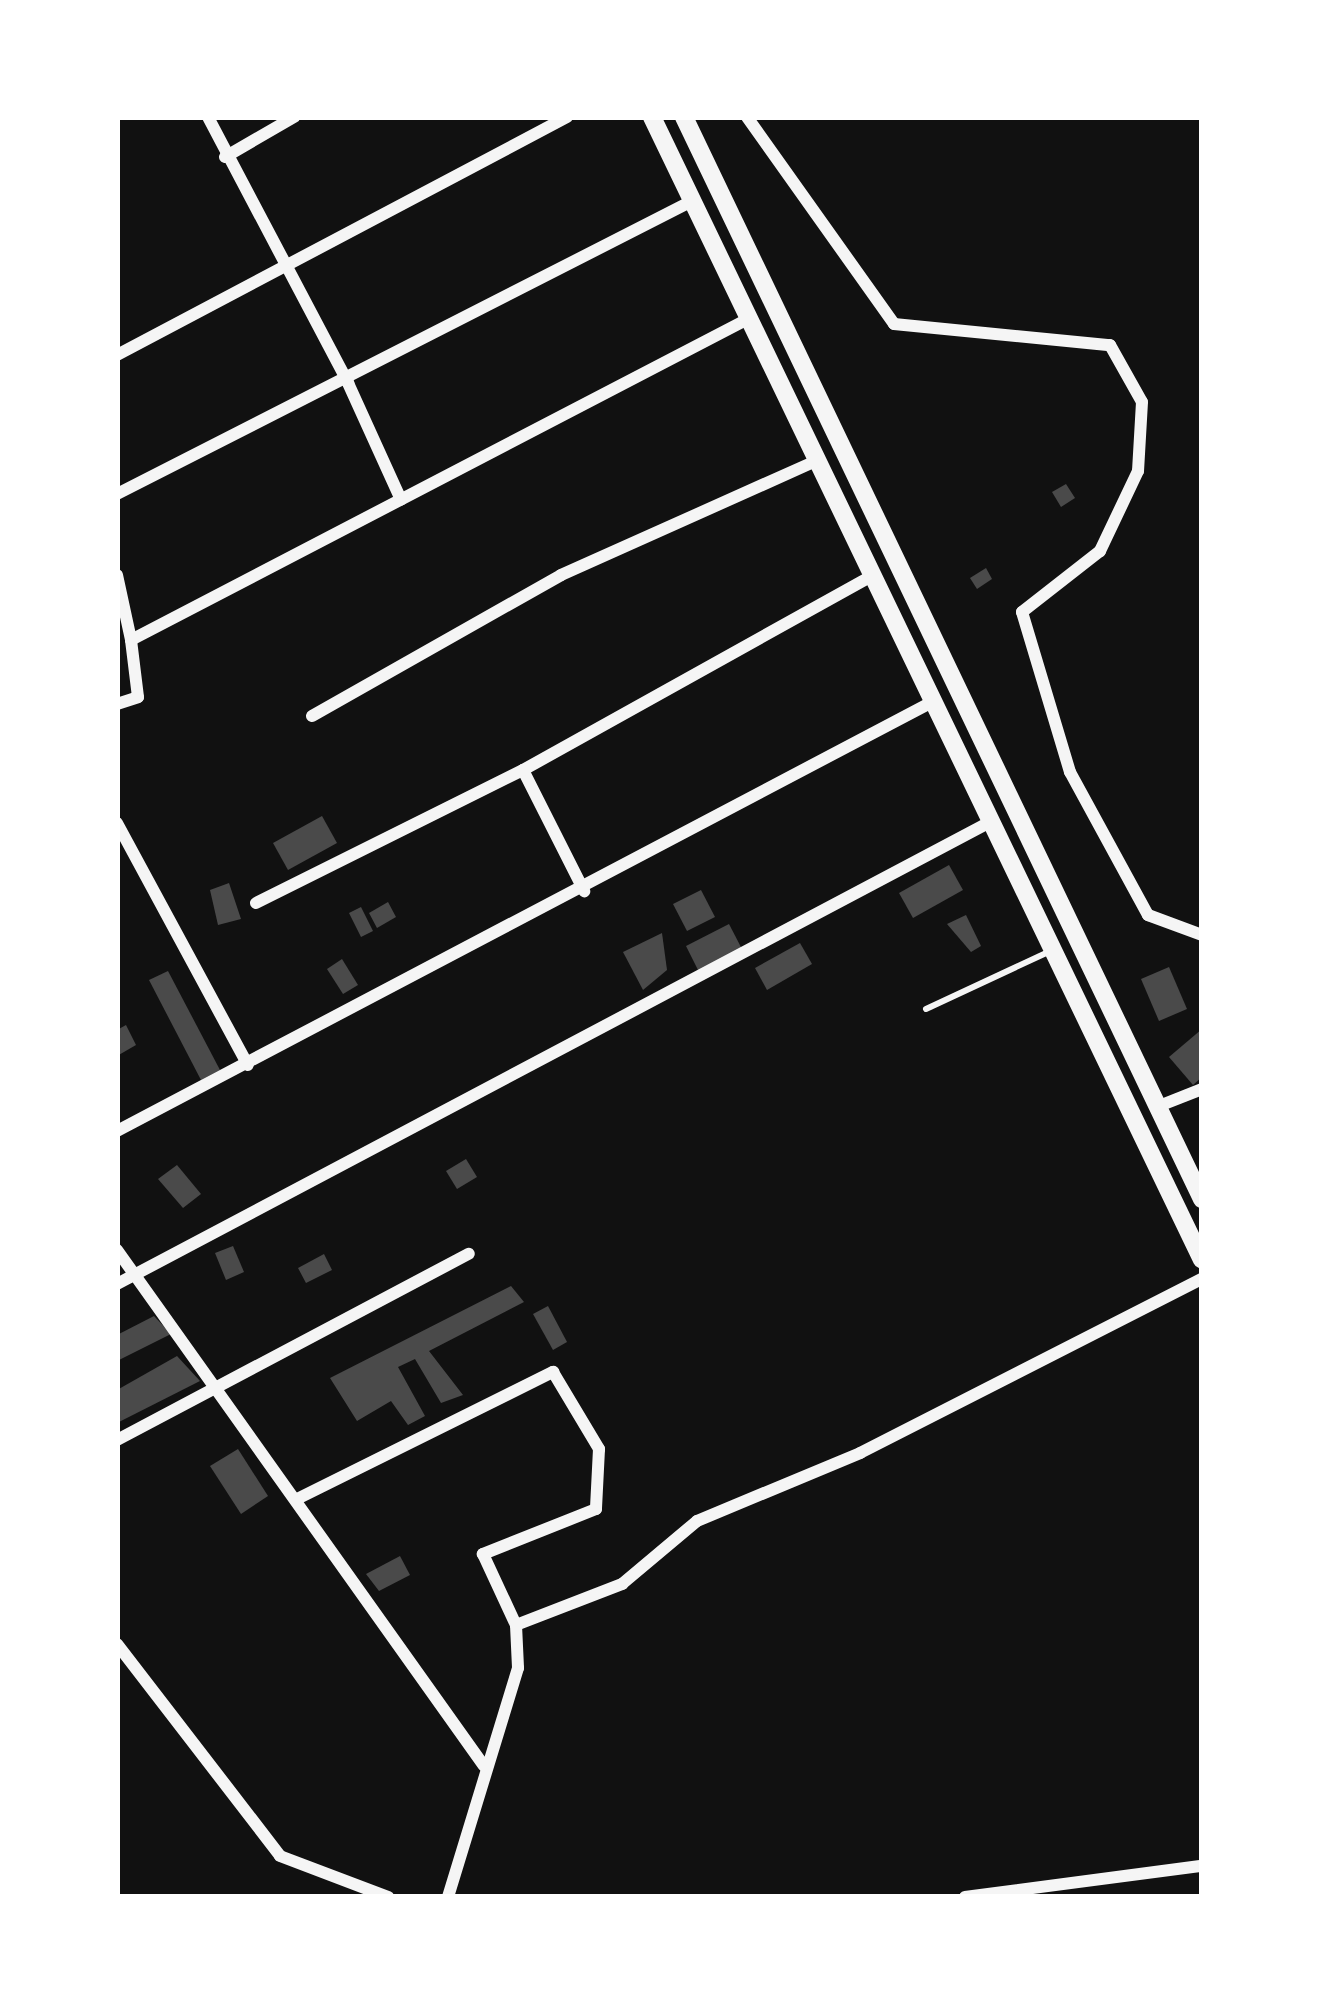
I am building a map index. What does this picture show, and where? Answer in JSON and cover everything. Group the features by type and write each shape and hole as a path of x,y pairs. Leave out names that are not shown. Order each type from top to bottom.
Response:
{"highway":[{"path":"652,117 814,462 1202,1260"},
{"path":"684,117 1202,1198"}],"street":[{"path":"208,117 282,271 348,383 400,500"},
{"path":"225,157 294,117"},
{"path":"117,355 568,117"},
{"path":"747,117 894,324 1110,345 1142,402 1138,471 1100,551 1022,612 1070,772 1148,915 1202,935"},
{"path":"117,494 348,383 692,201"},
{"path":"131,640 748,319"},
{"path":"312,716 561,574 814,462"},
{"path":"117,575 139,697 117,704"},
{"path":"256,903 523,770 870,577"},
{"path":"117,1131 584,891 934,701"},
{"path":"523,770 584,891"},
{"path":"117,1284 990,822"},
{"path":"117,823 248,1065"},
{"path":"1159,1106 1202,1089"},
{"path":"117,1250 299,1498 392,1645 484,1766"},
{"path":"117,1440 469,1254"},
{"path":"516,1624 622,1584 697,1521 860,1454 1202,1280"},
{"path":"299,1498 553,1372 599,1449 596,1509 483,1554 516,1624 518,1668 484,1766 476,1823 448,1897"},
{"path":"117,1644 280,1856 388,1897"},
{"path":"965,1897 1202,1866"}],"lane":[{"path":"926,1009 1051,951"}],"building":[{"path":"1066,484 1075,498 1061,507 1052,492"},
{"path":"986,568 992,579 977,589 970,578"},
{"path":"322,816 337,843 288,870 273,843"},
{"path":"949,865 963,890 913,918 899,893"},
{"path":"229,883 241,919 218,925 210,890"},
{"path":"701,890 715,917 687,931 673,904"},
{"path":"388,902 396,917 377,928 369,913"},
{"path":"361,907 373,931 361,937 349,913"},
{"path":"966,915 981,946 971,952 947,924"},
{"path":"729,924 743,951 699,972 686,946"},
{"path":"662,933 667,970 643,990 623,952"},
{"path":"800,943 812,964 767,990 755,968"},
{"path":"342,959 358,985 343,994 327,969"},
{"path":"1169,967 1187,1009 1159,1021 1141,979"},
{"path":"168,971 220,1070 201,1080 149,980"},
{"path":"126,1025 136,1045 117,1056 117,1030"},
{"path":"1202,1029 1202,1077 1193,1085 1169,1057"},
{"path":"466,1159 477,1177 457,1189 446,1171"},
{"path":"177,1165 201,1194 183,1208 158,1179"},
{"path":"233,1246 244,1272 226,1280 215,1253"},
{"path":"324,1254 332,1270 306,1283 298,1268"},
{"path":"511,1286 524,1302 429,1351 463,1395 441,1403 415,1359 398,1367 425,1416 408,1425 391,1401 357,1421 330,1378"},
{"path":"548,1306 567,1342 553,1350 533,1314"},
{"path":"154,1316 171,1334 117,1361 117,1335"},
{"path":"177,1356 200,1381 117,1423 117,1390"},
{"path":"238,1449 268,1496 241,1514 210,1466"},
{"path":"400,1556 410,1575 379,1591 366,1574"}]}
